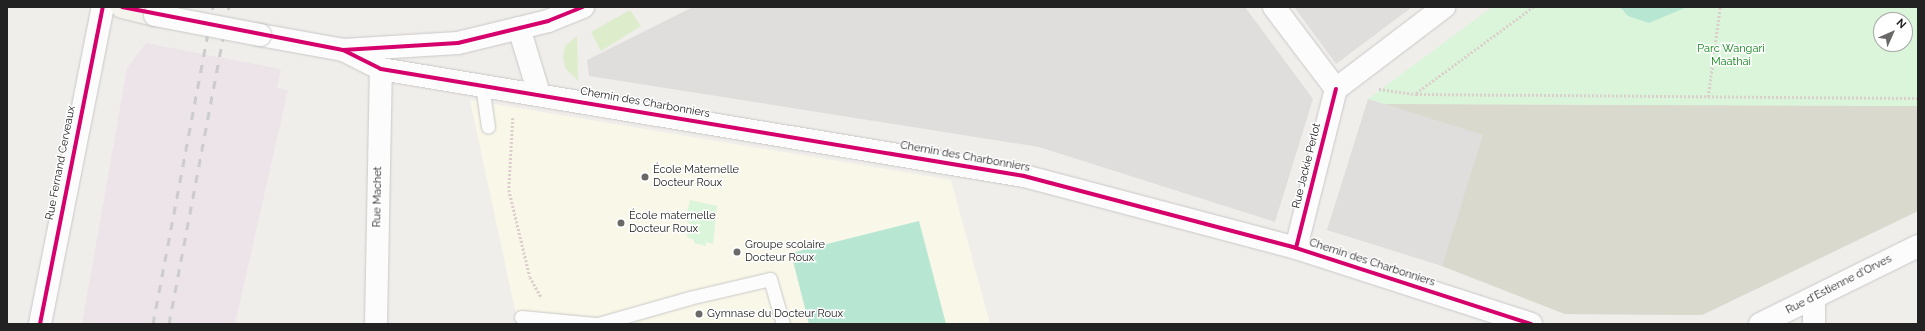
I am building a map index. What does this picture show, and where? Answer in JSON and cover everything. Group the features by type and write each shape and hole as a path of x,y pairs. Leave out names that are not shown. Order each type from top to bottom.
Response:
{"street":[{"name":"Rue Fernand Cerveaux","path":"40,324 103,7"},
{"path":"122,7 155,15 343,50 458,43 548,21 583,7"},
{"path":"1274,7 1341,85 1444,7"},
{"path":"519,28 539,94"},
{"name":"Chemin des Charbonniers","path":"343,50 381,69 515,90 1024,176 1296,248 1530,324"},
{"name":"Rue Machet","path":"376,324 381,69"},
{"name":"Rue Jackie Perlot","path":"1296,248 1341,85"},
{"name":"Rue d'Estienne d'Orves","path":"1760,324 1814,300 1918,246"},
{"path":"1814,300 1814,324"}],"lane":[{"path":"482,85 488,127"},
{"path":"521,317 597,324 688,298 770,279 783,324"}],"path":[{"path":"1416,94 1533,7"},
{"path":"1708,96 1720,7"},
{"path":"1341,85 1416,94 1918,98"},
{"path":"515,90 509,190 530,277 546,305 563,321"}],"shaded area":[{"path":"693,7 1245,7 1313,99 1275,222 1039,147 589,76 587,60"},
{"path":"1294,7 1412,7 1336,64"},
{"path":"146,43 281,69 277,88 288,90 235,324 82,324 127,68"},
{"path":"1368,99 1385,104 1918,106 1918,211 1702,315 1565,314 1442,266 1327,230"},
{"name":"Groupe scolaire Docteur Roux","path":"470,100 951,180 990,324 518,324"},
{"path":"1385,104 1918,106 1918,211 1702,315 1565,314 1442,266 1483,135"}],"green space":[{"name":"Parc Wangari Maathai","path":"1492,7 1918,7 1918,106 1385,104 1368,99"},
{"path":"1620,7 1687,7 1649,23 1628,16"},
{"path":"630,10 641,26 601,51 591,32"},
{"path":"577,36 578,81 566,69 563,59 565,46"},
{"path":"690,200 717,206 713,244 706,242 706,246 694,243 694,240 687,237 690,224 685,220"},
{"path":"919,221 946,324 809,324 791,253"}],"railway":[{"path":"153,324 213,7"},
{"path":"169,324 229,7"}],"cycle path":[{"path":"40,324 103,7"},
{"path":"122,7 343,50 458,43 548,21 583,7"},
{"path":"343,50 381,69 1024,176 1296,248 1531,324"},
{"path":"1296,248 1336,89"}],"place":[{"name":"École Maternelle Docteur Roux","path":"645,177"},
{"name":"École maternelle Docteur Roux","path":"621,223"},
{"name":"Groupe scolaire Docteur Roux","path":"737,252"},
{"name":"Gymnase du Docteur Roux","path":"699,314"}]}
